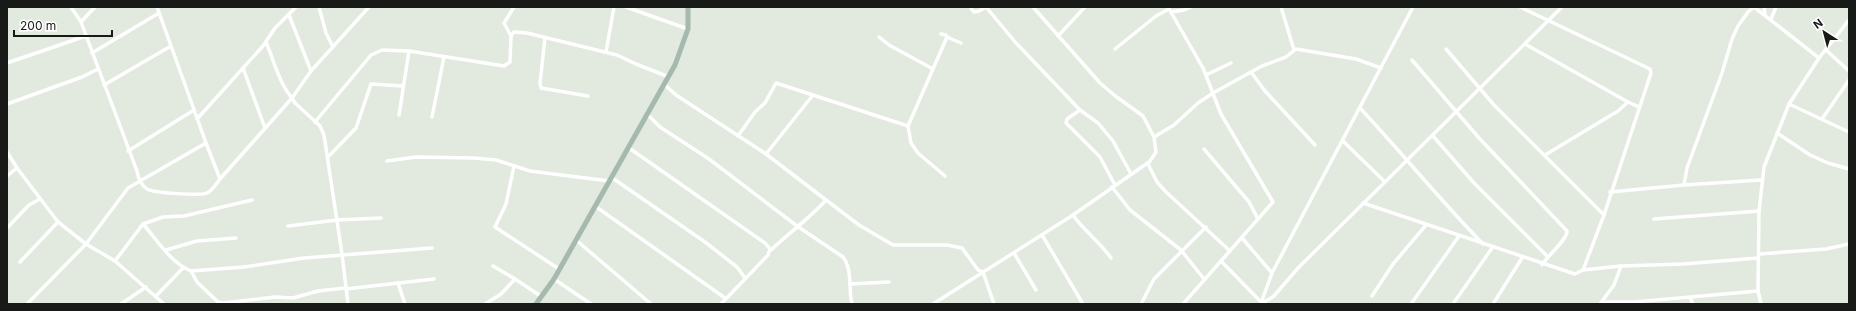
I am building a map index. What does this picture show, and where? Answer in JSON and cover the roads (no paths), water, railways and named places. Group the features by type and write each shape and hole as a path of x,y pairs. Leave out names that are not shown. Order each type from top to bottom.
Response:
{"street":[{"path":"71,7 81,22 138,178 145,188 153,191 201,194 213,188 292,98 311,71 368,7"},
{"path":"81,22 95,7"},
{"path":"157,7 220,179"},
{"path":"197,119 296,7"},
{"path":"319,7 326,33 333,47"},
{"path":"315,122 371,55 382,50 409,51 498,65 508,65 510,62 511,36 504,23 514,7"},
{"path":"606,52 614,7"},
{"path":"626,7 688,29"},
{"path":"493,266 515,279 539,302 554,279 669,77 682,48 688,29 688,7"},
{"path":"970,7 974,12 986,7 1016,43 1080,110 1098,123 1112,141 1131,174"},
{"path":"933,304 1073,215 1149,162 1156,152 1154,138 1143,116 1100,83 1033,7"},
{"path":"1036,12 1039,7"},
{"path":"1058,36 1085,7"},
{"path":"1115,48 1156,16 1170,9 1184,10 1191,7"},
{"path":"1281,7 1294,50"},
{"path":"1260,303 1272,273 1413,7"},
{"path":"1520,7 1650,69 1651,73 1610,192 1604,215 1583,270"},
{"path":"1260,303 1274,296 1298,268 1562,7"},
{"path":"1684,185 1687,168 1720,80 1732,39 1738,26 1748,12 1754,7 1765,14 1820,58"},
{"path":"1764,7 1765,14"},
{"path":"1771,19 1776,7"},
{"path":"1170,9 1206,75 1221,114 1238,145 1272,199 1272,204 1204,279 1184,304"},
{"path":"92,53 159,13"},
{"path":"289,15 311,71"},
{"path":"1761,304 1758,291 1758,256 1761,180 1764,167 1789,104 1820,58 1849,20"},
{"path":"511,36 516,32 606,52 669,77"},
{"path":"941,34 946,35 947,37 961,44"},
{"path":"7,63 86,36"},
{"path":"879,37 889,45 933,69"},
{"path":"944,176 918,153 911,144 908,126 947,37"},
{"path":"545,38 540,84 542,88 588,96"},
{"path":"266,42 287,92 295,103 322,130 338,220 348,304"},
{"path":"1525,44 1639,107"},
{"path":"104,85 171,46"},
{"path":"1154,138 1174,125 1213,93 1262,66 1286,57 1294,50 1300,49 1356,59 1381,68"},
{"path":"1446,49 1494,105 1604,215"},
{"path":"1826,50 1849,71"},
{"path":"399,115 409,51"},
{"path":"432,117 444,57"},
{"path":"1412,60 1456,113 1567,230 1567,236 1547,256 1542,265"},
{"path":"1206,75 1231,63"},
{"path":"243,68 265,128"},
{"path":"7,104 82,77 98,69"},
{"path":"1250,72 1315,146"},
{"path":"1822,119 1849,80"},
{"path":"738,136 755,112 765,103 776,83 908,126"},
{"path":"328,157 356,128 371,84 403,86"},
{"path":"664,84 676,95 766,154 859,226 893,245 947,245 962,248 978,270 984,272"},
{"path":"766,154 813,94"},
{"path":"1545,155 1618,111 1628,102"},
{"path":"1789,104 1849,132"},
{"path":"1360,108 1408,159 1447,206 1485,245"},
{"path":"128,151 194,110"},
{"path":"1080,110 1068,119 1066,123 1100,157 1113,186 1130,210 1181,250 1204,279"},
{"path":"648,115 660,127 709,159 797,226 843,257 847,262 852,304"},
{"path":"1777,133 1810,155 1828,163 1849,169"},
{"path":"1433,136 1474,183 1547,256"},
{"path":"1343,141 1385,182"},
{"path":"27,304 86,244 128,188 206,143"},
{"path":"629,148 765,243 771,250"},
{"path":"1204,149 1250,202 1258,219"},
{"path":"7,152 17,168 58,222 86,244 115,261 164,304"},
{"path":"388,161 416,158 474,158 496,160 530,171 610,179 705,242 737,268 745,278"},
{"path":"1149,162 1151,172 1165,190 1230,251"},
{"path":"514,166 506,204 496,228 559,269"},
{"path":"7,176 17,168"},
{"path":"1610,192 1761,180"},
{"path":"7,228 29,205 40,199"},
{"path":"115,261 143,224 163,217 184,216 252,200"},
{"path":"721,304 771,250 797,226 811,216 826,200"},
{"path":"1363,203 1542,265 1575,274 1583,270 1621,266 1683,264 1826,249 1849,244"},
{"path":"595,206 725,298"},
{"path":"1654,219 1759,211"},
{"path":"1073,215 1080,226 1089,232 1111,258"},
{"path":"288,226 338,220 381,218"},
{"path":"20,262 58,222"},
{"path":"143,224 183,268 191,271 342,254 432,248"},
{"path":"1372,296 1393,264 1426,225"},
{"path":"1141,304 1154,279 1181,250 1206,227"},
{"path":"1042,235 1082,304"},
{"path":"1411,304 1460,236"},
{"path":"166,250 197,241 236,238"},
{"path":"1242,238 1272,273"},
{"path":"576,240 651,304"},
{"path":"1453,304 1492,248"},
{"path":"1014,253 1036,290"},
{"path":"1493,304 1522,258"},
{"path":"1221,262 1260,303"},
{"path":"1601,303 1614,285 1621,266"},
{"path":"156,296 183,268"},
{"path":"191,271 197,282 215,300 223,303 275,297 293,298 318,291 434,279"},
{"path":"984,272 994,304"},
{"path":"485,304 501,294 515,279"},
{"path":"554,279 591,304"},
{"path":"850,284 889,282"},
{"path":"398,283 404,304"},
{"path":"121,304 146,287"},
{"path":"1601,303 1634,303 1758,291"},
{"path":"1690,297 1693,304"}]}
